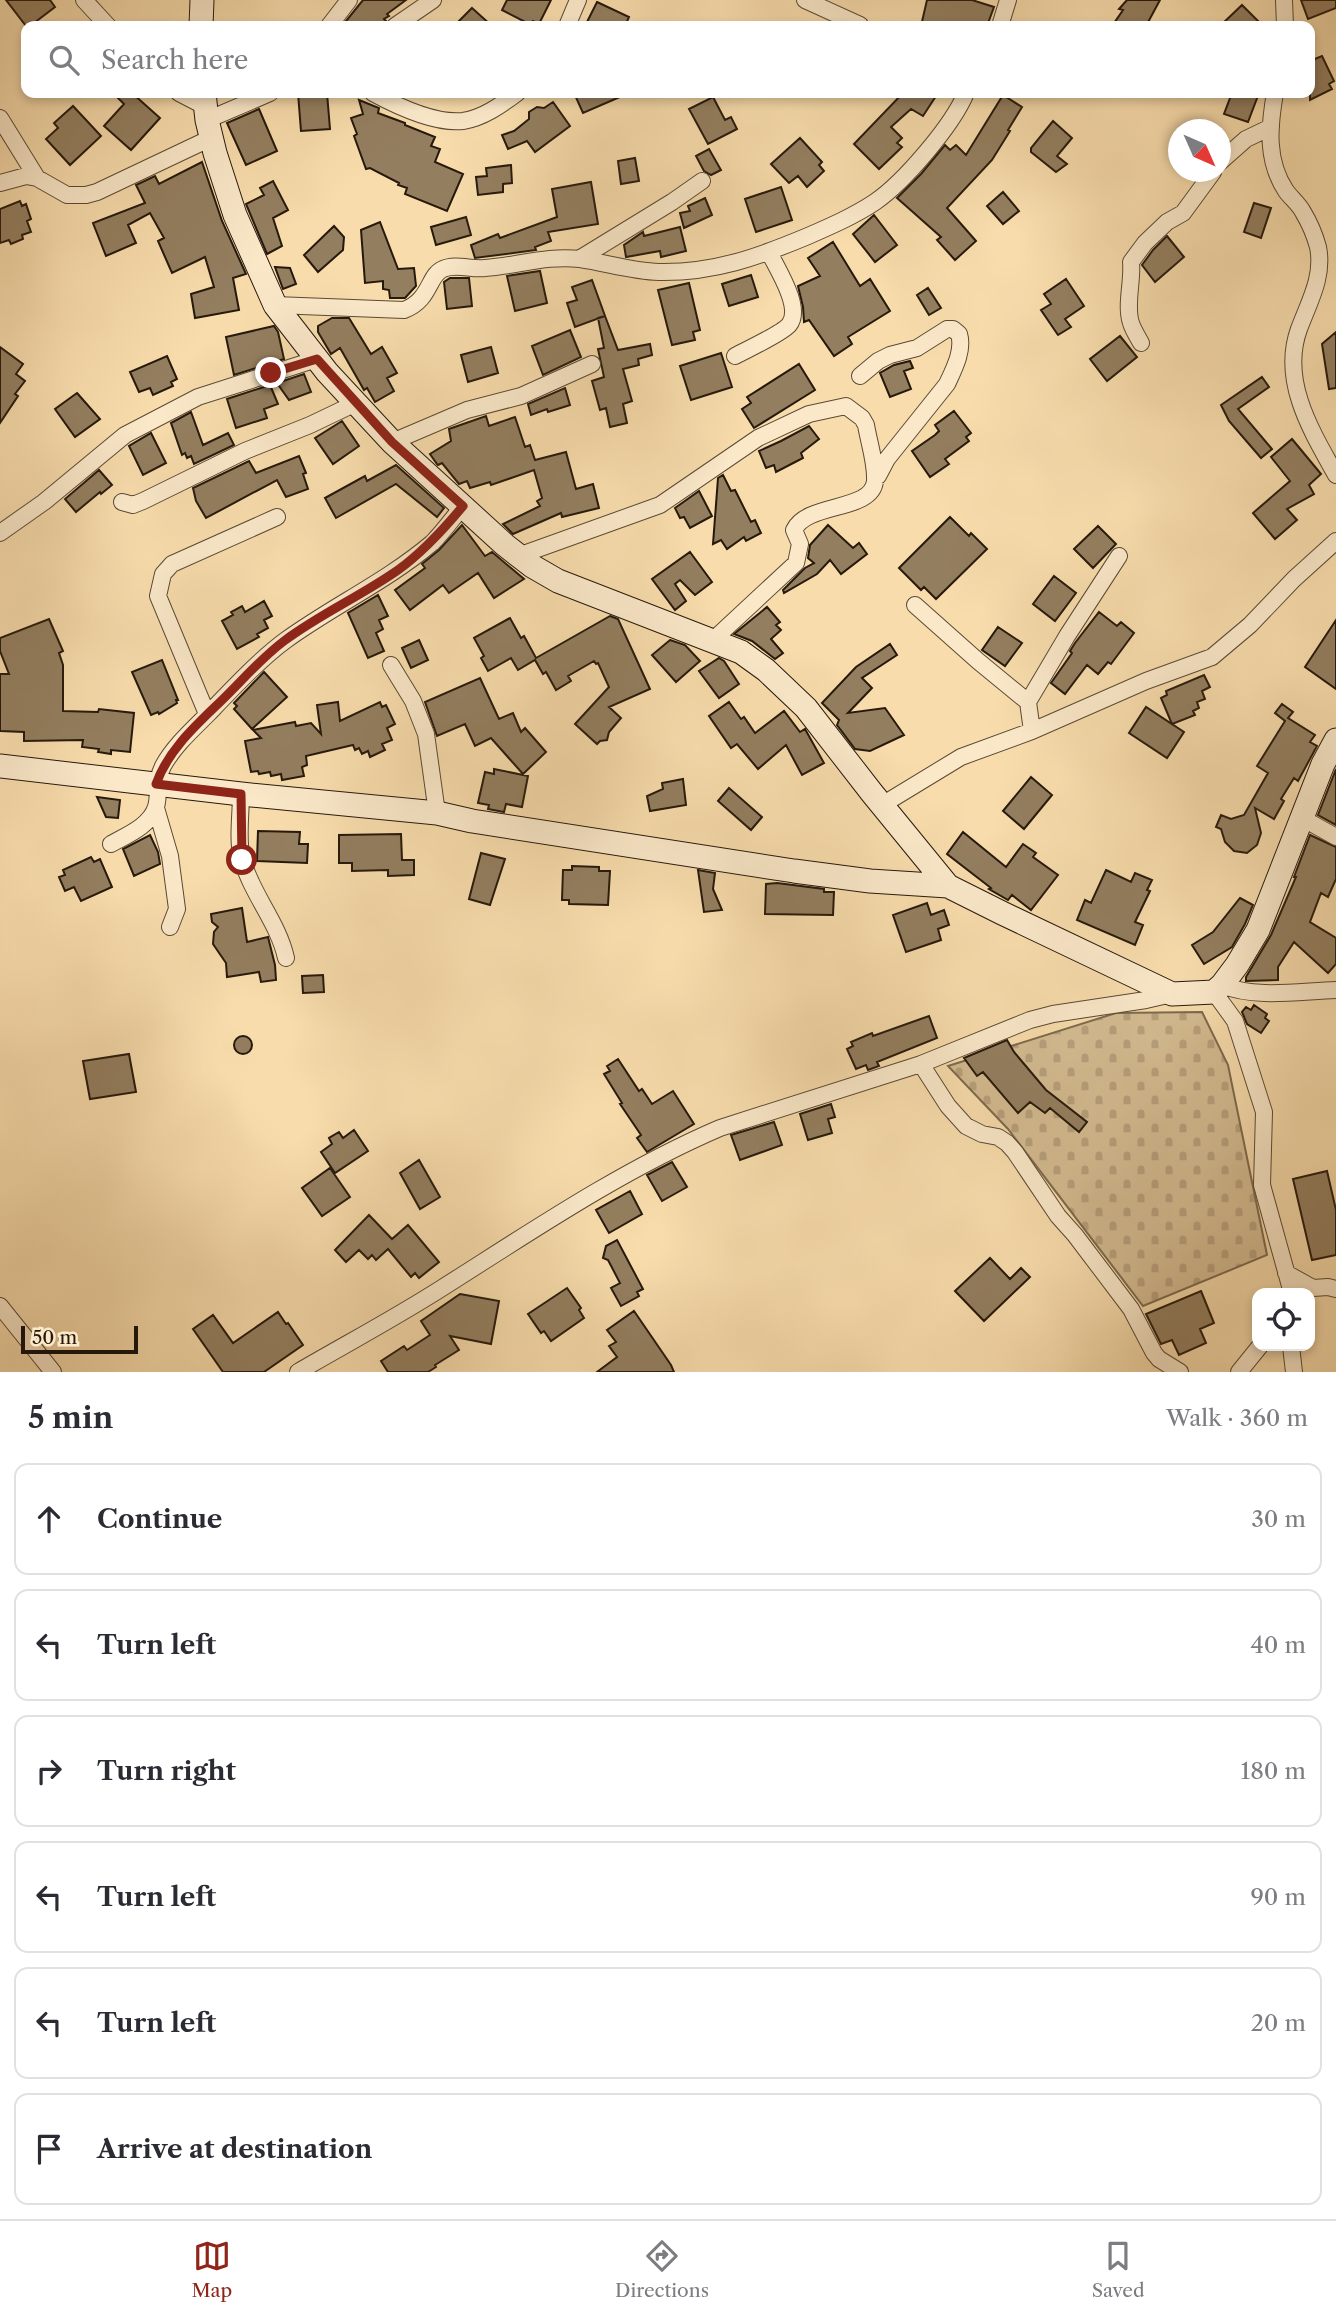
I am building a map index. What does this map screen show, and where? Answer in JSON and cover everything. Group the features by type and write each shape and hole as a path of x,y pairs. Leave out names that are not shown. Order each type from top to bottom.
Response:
{"street":[{"path":"84,0 103,21"},
{"path":"201,21 202,0"},
{"path":"333,21 349,0"},
{"path":"402,21 433,0"},
{"path":"569,21 578,0"},
{"path":"805,0 851,21"},
{"path":"1002,21 1008,0"},
{"path":"1284,0 1285,21"},
{"path":"185,98 206,114 235,215 275,305 317,359 392,442 532,566 558,581 741,652 766,670 806,708 948,886"},
{"path":"0,183 26,176 37,178 67,195 97,192 206,114 255,98"},
{"path":"383,98 408,110 461,121 482,116 509,98"},
{"path":"275,305 404,310 421,300 436,273 456,266 481,269 533,260 579,259 652,271 721,267 769,252 874,203 892,189 947,127 963,98"},
{"path":"1274,98 1271,127 1272,161 1286,191 1303,212 1317,246 1320,266 1312,300 1298,331 1294,350 1300,406 1336,475"},
{"path":"0,118 37,178"},
{"path":"1231,152 1246,139 1271,127"},
{"path":"579,259 702,181"},
{"path":"1141,343 1131,323 1128,309 1131,262 1145,243 1167,222 1183,213 1206,182"},
{"path":"736,356 786,328 793,316 791,299 769,252"},
{"path":"860,376 878,361 917,348 947,329 953,329 959,334 961,348 947,384 875,477"},
{"path":"0,533 44,502 125,435 198,397 317,359"},
{"path":"392,442 467,410 521,396 593,364"},
{"path":"122,502 133,505 143,501 245,451 310,425 356,402"},
{"path":"518,556 660,505 758,438 809,414 846,407 862,418 866,425 874,485 865,497 813,515 796,526 795,533 800,544 796,563 712,641"},
{"path":"170,927 177,909 170,856 156,808 156,784 170,755 207,714 283,642 328,611 397,570 434,541 463,506"},
{"path":"207,714 158,596 160,580 167,569 182,558 277,517"},
{"path":"882,805 961,757 1032,731 1146,681 1212,657 1250,625 1293,579 1336,541"},
{"path":"1032,731 1028,702 1119,556"},
{"path":"915,605 1028,702"},
{"path":"391,665 414,701 426,734 437,813"},
{"path":"1218,988 1258,930 1302,818 1329,767 1336,740"},
{"path":"0,766 437,813 472,821 794,871 870,881 948,886 1172,994"},
{"path":"241,794 242,860 255,892 278,931 286,958"},
{"path":"111,844 143,826 156,808"},
{"path":"1302,818 1336,837"},
{"path":"1218,988 1235,1021 1264,1112 1262,1185 1290,1288"},
{"path":"299,1372 591,1196 692,1140 720,1128 921,1064 983,1038 1053,1014 1218,988 1260,993 1336,990"},
{"path":"921,1064 948,1106 966,1126 1007,1143 1058,1216 1131,1309 1154,1353 1180,1372"},
{"path":"1286,1273 1313,1288 1336,1289"},
{"path":"0,1306 52,1372"},
{"path":"1239,1372 1256,1351"},
{"path":"1292,1351 1294,1372"}],"green space":[{"path":"1202,1012 1228,1065 1267,1255 1143,1306 1008,1129 948,1066 1116,1013"}],"building":[{"path":"6,0 50,0 55,7 37,21 22,21"},
{"path":"363,0 406,0 387,14 389,16 384,19 386,21 346,21"},
{"path":"507,0 551,0 540,21 523,21 502,10"},
{"path":"927,0 972,0 994,7 989,21 922,21"},
{"path":"1127,0 1160,0 1149,21 1115,21 1123,10 1119,9"},
{"path":"1301,0 1336,0 1336,8 1308,19"},
{"path":"597,2 629,17 627,21 588,21"},
{"path":"1242,5 1258,21 1225,21"},
{"path":"472,8 486,21 459,21"},
{"path":"1322,56 1334,81 1329,84 1332,89 1315,98 1315,59"},
{"path":"118,98 138,98 160,118 131,150 104,126 124,104"},
{"path":"298,98 327,98 330,129 301,131"},
{"path":"576,98 618,98 583,113"},
{"path":"714,98 725,120 731,117 737,129 708,144 689,109"},
{"path":"898,98 935,98 923,116 911,109 891,127 902,138 897,143 902,147 879,169 854,144"},
{"path":"1001,98 1008,98 1022,107 992,160 947,208 976,241 955,260 937,240 941,237 897,198 945,145 950,150 956,145 966,155"},
{"path":"1230,98 1257,98 1248,122 1224,114"},
{"path":"359,100 379,108 378,113 435,137 431,146 440,149 435,162 463,174 447,211 405,194 407,188 370,168 366,169 354,136 357,134 351,118 363,114"},
{"path":"553,102 570,126 535,152 527,141 508,149 502,135 514,131 529,119 529,112"},
{"path":"73,106 101,136 70,165 46,139 58,128 54,123"},
{"path":"259,109 277,151 246,165 227,123"},
{"path":"1053,121 1072,138 1057,156 1067,164 1056,172 1031,152 1031,148"},
{"path":"800,138 822,162 819,165 824,171 807,187 798,176 789,183 771,164"},
{"path":"709,149 721,170 711,175 704,171 696,156"},
{"path":"635,158 639,181 621,184 618,161"},
{"path":"202,162 222,221 246,274 233,278 239,310 195,318 191,294 214,287 205,257 172,273 158,241 164,238 150,213 128,225 136,243 106,256 93,223 145,203 136,185 155,176 159,184"},
{"path":"511,165 512,183 503,184 503,192 478,195 476,177 487,176 486,168"},
{"path":"273,181 288,210 273,218 282,246 267,254 246,204 264,195 260,188"},
{"path":"591,182 598,224 548,232 551,241 535,247 536,250 475,258 471,245 498,234 500,238 557,217 552,189"},
{"path":"781,187 792,220 756,232 745,199"},
{"path":"1003,192 1019,211 1003,224 987,206"},
{"path":"705,198 712,215 684,228 680,213 690,211 688,206"},
{"path":"20,201 22,206 26,204 31,219 27,221 31,232 11,244 9,240 0,243 0,209"},
{"path":"1254,203 1271,208 1261,238 1244,232"},
{"path":"874,215 897,245 875,262 853,234"},
{"path":"466,217 471,235 436,245 431,227"},
{"path":"380,222 398,269 414,268 416,286 405,298 390,298 389,290 383,289 383,281 365,283 361,230"},
{"path":"334,226 344,237 343,250 318,272 304,255"},
{"path":"680,227 686,251 661,257 660,251 626,257 624,245 643,232 644,236"},
{"path":"1167,236 1184,257 1155,282 1142,265"},
{"path":"833,242 860,286 870,279 890,311 848,337 852,344 834,356 809,320 804,322 798,286 820,276 808,258"},
{"path":"275,267 290,268 296,284 283,289"},
{"path":"540,271 547,303 515,311 507,276"},
{"path":"751,275 758,297 729,306 722,284"},
{"path":"450,278 469,278 472,306 447,309 444,282"},
{"path":"1066,279 1084,306 1065,319 1071,327 1058,335 1041,310 1051,304 1044,294"},
{"path":"592,280 605,316 575,327 567,303 577,300 572,287"},
{"path":"689,283 700,330 693,332 695,340 672,345 658,290"},
{"path":"928,288 941,308 929,315 917,295"},
{"path":"605,316 618,350 650,344 652,355 638,359 639,365 623,369 632,401 623,404 627,423 610,427 606,408 600,410 592,381 604,377 598,349 604,348 598,318"},
{"path":"332,318 349,318 371,354 382,347 397,373 387,378 394,391 375,402 367,388 364,390 340,348 331,354 318,332 318,326"},
{"path":"274,326 284,359 234,375 226,337"},
{"path":"570,330 581,357 543,375 532,346"},
{"path":"1336,332 1336,388 1329,389 1322,344"},
{"path":"1120,336 1137,357 1107,381 1090,359"},
{"path":"0,347 23,364 16,374 25,381 0,423"},
{"path":"491,347 498,373 468,382 461,355"},
{"path":"721,353 732,387 691,400 680,366"},
{"path":"167,356 177,379 171,382 173,386 153,395 150,388 139,392 130,372"},
{"path":"910,361 913,368 904,371 911,389 890,397 880,373 894,365"},
{"path":"799,364 815,390 754,428 742,409 751,403 747,397"},
{"path":"304,374 311,392 289,400 277,383"},
{"path":"1262,377 1269,387 1238,409 1272,449 1261,458 1229,421 1221,405"},
{"path":"270,385 278,404 264,409 267,418 236,428 227,399"},
{"path":"565,388 570,405 531,415 528,404"},
{"path":"77,393 100,419 75,437 55,409"},
{"path":"954,411 971,433 966,437 969,441 945,459 949,464 930,477 912,451 935,435 939,431 935,425"},
{"path":"191,412 203,445 228,433 234,445 194,464 191,456 187,458 185,453 182,455 171,423"},
{"path":"486,416 489,426 515,417 525,447 530,445 535,460 566,452 576,489 593,484 599,508 562,517 561,513 513,534 503,524 540,506 537,501 542,498 534,470 491,485 490,482 470,488 467,481 459,484 442,463 438,465 430,454 451,441 449,429"},
{"path":"342,421 359,446 333,464 315,438"},
{"path":"809,426 819,439 801,453 803,458 776,472 774,465 766,468 759,451"},
{"path":"151,433 166,463 143,475 129,446"},
{"path":"1292,439 1321,474 1309,485 1314,494 1287,509 1297,520 1275,539 1253,513 1290,481 1271,457"},
{"path":"299,456 306,473 303,474 308,489 286,497 277,480 206,518 196,501 193,488 249,461 256,473"},
{"path":"396,465 444,508 437,517 396,484 336,518 325,498 365,476 367,481"},
{"path":"99,470 112,485 76,512 65,499"},
{"path":"723,475 731,491 735,490 751,522 755,520 761,533 746,541 744,537 727,549 721,540 713,544 718,478"},
{"path":"699,491 712,516 690,528 675,508"},
{"path":"950,517 987,549 936,599 924,587 921,590 899,568"},
{"path":"462,525 485,556 492,552 524,579 494,598 478,573 449,593 443,585 410,610 395,590 425,568 422,564"},
{"path":"828,525 853,548 859,543 867,554 841,574 830,560 817,574 784,593 783,590 805,568 814,563 808,558 810,545"},
{"path":"1098,526 1116,544 1093,568 1074,549"},
{"path":"690,552 712,582 695,595 680,580 675,584 686,601 675,610 652,579"},
{"path":"1054,576 1076,593 1055,621 1033,604"},
{"path":"378,595 388,616 379,620 383,629 376,633 384,651 368,658 348,613"},
{"path":"264,601 272,616 264,620 268,628 257,634 259,637 237,649 222,621 242,606 245,612"},
{"path":"767,607 780,622 776,625 781,630 771,639 783,653 775,659 752,641 734,634"},
{"path":"1099,612 1117,626 1121,622 1134,633 1111,664 1108,662 1098,674 1087,665 1065,694 1051,683 1072,653 1070,651 1075,643"},
{"path":"610,616 618,619 650,689 609,707 621,718 609,732 607,740 597,744 575,724 609,687 598,663 594,661 568,676 571,681 556,690 546,672 543,674 535,660 518,670 511,658 488,671 481,658 484,656 474,638 510,618 536,658"},
{"path":"49,619 63,651 59,653 63,665 63,711 98,712 99,709 134,713 130,752 98,752 99,749 82,747 83,740 24,741 24,732 0,731 0,674 9,674 0,651 0,638"},
{"path":"1336,620 1336,689 1305,667"},
{"path":"998,627 1022,643 1005,666 982,650"},
{"path":"419,640 428,660 411,668 402,648"},
{"path":"670,640 685,645 700,661 676,682 652,655"},
{"path":"890,644 897,655 862,678 872,688 848,713 885,708 904,735 870,751 855,749 837,725 839,720 822,703 856,667"},
{"path":"719,658 724,661 739,684 719,698 699,671"},
{"path":"162,660 178,700 159,714 158,712 151,715 132,672"},
{"path":"264,672 287,697 252,729 234,709 237,706 234,703"},
{"path":"1204,675 1210,687 1202,691 1205,699 1197,702 1199,708 1193,711 1195,715 1172,724 1161,698 1167,695 1166,691"},
{"path":"480,678 499,719 513,713 521,732 525,728 546,752 523,774 491,738 475,746 465,724 437,736 425,702"},
{"path":"338,702 340,721 380,702 382,707 386,705 395,724 387,728 392,740 382,744 385,750 370,757 368,751 362,754 359,748 355,750 353,745 306,756 307,765 302,767 304,776 282,780 281,774 271,776 270,772 251,772 245,741 261,738 253,730 295,722 296,726 311,723 321,734 317,705"},
{"path":"729,702 755,733 784,711 800,732 805,729 824,763 802,775 786,745 758,769 737,744 731,748 709,716"},
{"path":"1282,704 1293,712 1288,718 1315,735 1310,742 1317,746 1298,781 1294,778 1281,799 1284,801 1274,819 1255,808 1261,833 1257,845 1247,853 1234,851 1225,842 1221,829 1216,827 1221,815 1231,819 1244,815 1268,773 1257,766 1285,721 1275,713"},
{"path":"1146,707 1184,732 1167,758 1129,733"},
{"path":"494,769 528,776 522,807 506,804 504,812 488,809 489,805 478,803 485,772 494,774"},
{"path":"1336,769 1336,825 1318,815"},
{"path":"1031,777 1052,795 1024,829 1003,811"},
{"path":"683,779 686,805 650,811 647,796 663,789 662,783"},
{"path":"729,788 762,817 751,830 718,801"},
{"path":"97,797 120,800 118,818 106,817"},
{"path":"258,831 300,832 299,844 308,844 307,863 257,861"},
{"path":"963,832 1006,867 1023,844 1036,853 1033,857 1058,875 1031,910 1012,895 1008,900 989,889 991,888 947,854"},
{"path":"401,834 402,860 414,860 414,875 388,876 388,870 352,871 352,863 339,863 339,835"},
{"path":"150,835 160,864 134,876 123,849"},
{"path":"1310,835 1336,847 1336,879 1328,897 1321,893 1310,922 1336,938 1336,964 1328,973 1294,942 1278,967 1278,980 1246,981 1271,935 1296,877"},
{"path":"481,853 505,859 490,905 469,899"},
{"path":"91,857 94,862 100,859 112,887 81,901 74,887 65,891 59,877 65,875 63,870"},
{"path":"572,866 599,867 599,871 610,871 608,905 569,904 569,900 562,900 563,870 572,870"},
{"path":"698,870 715,873 713,889 722,910 704,912"},
{"path":"1106,870 1131,882 1135,873 1152,880 1147,890 1150,891 1135,922 1143,925 1135,945 1077,920 1085,900 1091,903"},
{"path":"777,883 834,892 833,915 765,914 766,884"},
{"path":"1240,898 1253,905 1245,924 1232,947 1204,964 1192,945 1213,932"},
{"path":"927,903 931,915 944,910 949,925 938,929 941,940 906,952 893,915"},
{"path":"242,908 247,942 268,937 276,980 261,982 259,972 227,977 226,963 213,944 214,932 218,927 212,922 211,914"},
{"path":"323,975 324,992 303,993 302,976"},
{"path":"1254,1005 1267,1014 1265,1018 1269,1021 1261,1033 1247,1024 1242,1012 1246,1007 1251,1010"},
{"path":"929,1016 937,1038 877,1062 879,1066 868,1070 866,1065 856,1069 847,1049 853,1046 851,1042"},
{"path":"239,1036 247,1036 252,1045 250,1052 239,1054 234,1049 234,1041"},
{"path":"1007,1040 1046,1090 1087,1122 1079,1132 1050,1108 1045,1113 1030,1102 1018,1113 983,1072 977,1076 964,1058"},
{"path":"129,1054 136,1092 90,1099 83,1061"},
{"path":"618,1059 639,1091 642,1089 652,1104 673,1091 694,1124 647,1152 637,1138 641,1135 604,1074 610,1071 607,1066"},
{"path":"831,1104 835,1117 828,1119 832,1133 808,1140 800,1114"},
{"path":"774,1122 782,1145 740,1160 731,1135"},
{"path":"354,1130 368,1151 335,1173 321,1152 332,1144 329,1138 339,1132 343,1138"},
{"path":"419,1160 440,1197 420,1209 400,1173"},
{"path":"672,1162 687,1187 662,1201 647,1175"},
{"path":"330,1168 350,1197 322,1216 302,1188"},
{"path":"1327,1171 1336,1210 1336,1255 1312,1260 1293,1179"},
{"path":"630,1191 642,1214 609,1233 596,1210"},
{"path":"369,1215 392,1239 408,1225 439,1262 419,1278 415,1273 411,1277 388,1249 376,1260 372,1255 368,1259 359,1250 346,1262 335,1250"},
{"path":"617,1240 643,1289 637,1292 639,1296 621,1306 611,1288 620,1283 608,1260 603,1258 606,1246"},
{"path":"990,1258 1010,1279 1021,1268 1030,1277 984,1321 955,1291"},
{"path":"567,1288 581,1308 579,1310 584,1318 551,1341 544,1331 541,1333 528,1314"},
{"path":"1201,1291 1214,1323 1200,1329 1206,1343 1179,1355 1172,1340 1161,1344 1146,1314"},
{"path":"460,1294 499,1301 491,1344 450,1336 459,1350 428,1372 388,1372 381,1361 404,1346 407,1350 430,1335 421,1321"},
{"path":"634,1311 674,1372 597,1372 617,1357 609,1346 616,1342 607,1330"},
{"path":"278,1312 303,1345 264,1372 223,1372 193,1329 213,1315 233,1343"}],"route":[{"path":"242,860 241,794 156,784 161,769 207,714 283,642 328,611 397,570 434,541 463,506 392,442 317,359 271,373"}]}
